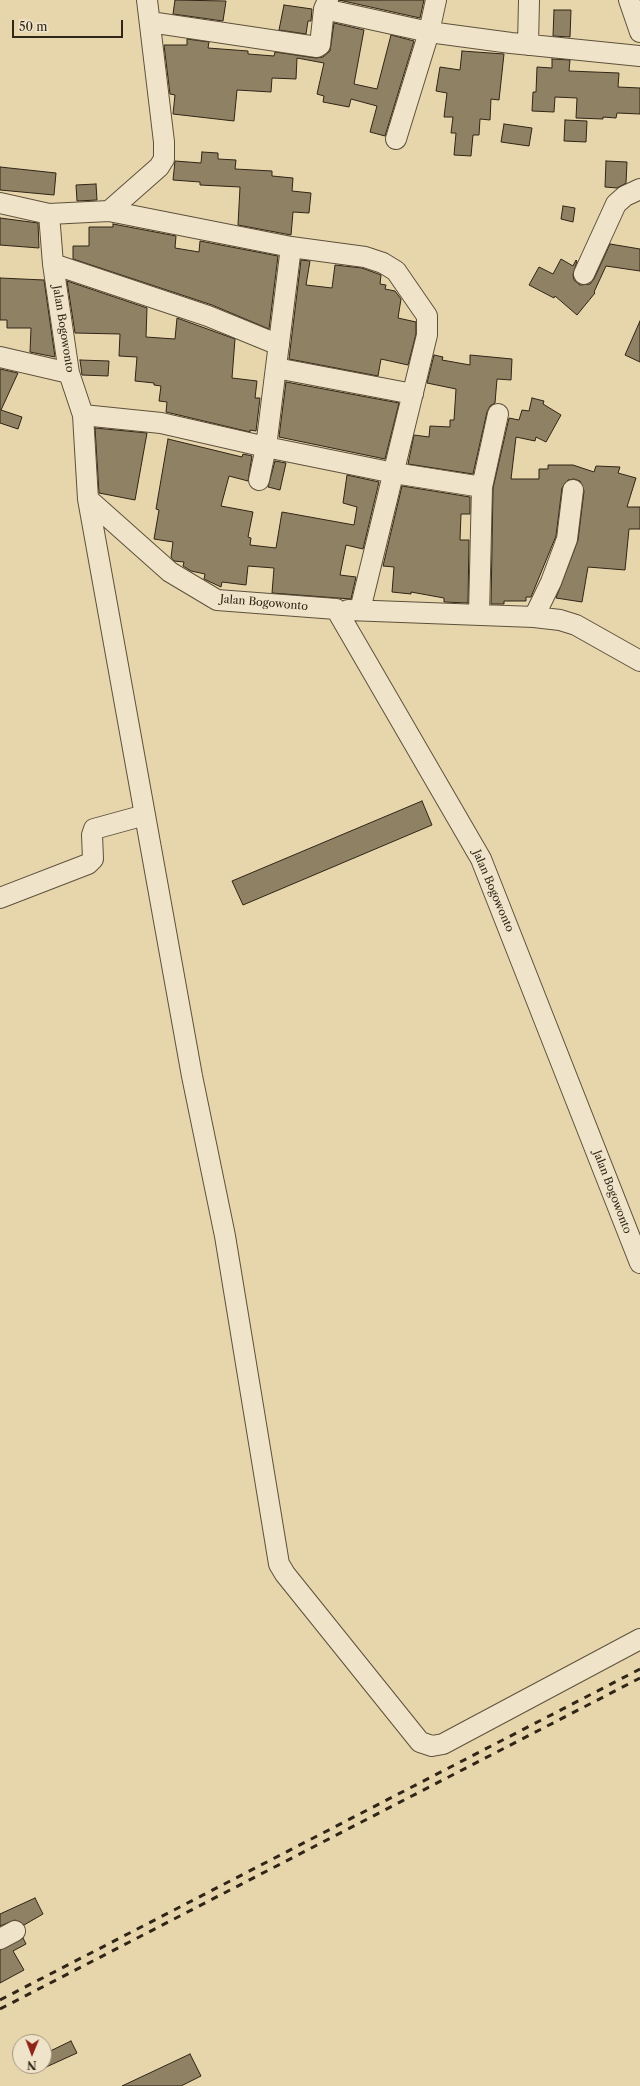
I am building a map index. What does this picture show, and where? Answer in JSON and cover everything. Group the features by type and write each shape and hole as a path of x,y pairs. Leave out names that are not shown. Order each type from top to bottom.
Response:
{"street":[{"path":"109,211 159,167 164,159 164,142 147,0"},
{"path":"396,139 429,32 436,0"},
{"path":"528,45 529,0"},
{"path":"629,0 640,32"},
{"path":"150,22 317,47 320,46 326,5 429,32 528,45 640,56"},
{"path":"584,274 616,204 625,196 640,189"},
{"path":"0,203 49,214 109,211 291,247 365,257 383,262 396,271 424,310 428,325 413,394 360,610"},
{"name":"Jalan Bogowonto","path":"49,214 53,264 69,373 83,415 88,499 170,572 217,600 336,610 481,859 640,1263"},
{"path":"259,480 266,447 291,247"},
{"path":"53,264 208,316 279,345"},
{"path":"0,357 69,373"},
{"path":"276,368 413,394"},
{"path":"479,615 482,487 498,414"},
{"path":"83,415 162,423 266,447 394,473 482,487"},
{"path":"534,617 551,582 567,539 572,490"},
{"path":"88,499 192,1076 225,1236 279,1564 420,1742 432,1746 443,1744 640,1639"},
{"path":"336,610 534,617 560,620 576,625 640,661"},
{"path":"0,898 88,864 93,859 92,835 94,829 145,815"}],"building":[{"path":"175,0 226,1 223,21 173,14"},
{"path":"339,0 424,0 420,18"},
{"path":"284,5 312,9 311,21 308,21 306,34 279,30"},
{"path":"554,10 571,10 570,37 553,36"},
{"path":"334,23 364,30 354,84 377,89 391,35 414,41 385,136 370,132 377,106 351,99 349,107 323,102 324,96 317,94 324,63 297,58 296,79 272,78 271,92 237,90 234,121 173,114 175,95 170,94 164,45 187,45 187,39 209,42 208,48 248,51 248,54 274,56 275,52 316,58 323,57 330,51"},
{"path":"462,51 504,54 499,100 491,99 490,120 480,119 479,135 473,135 471,156 454,155 456,133 451,133 453,117 444,117 447,93 436,91 440,67 460,70"},
{"path":"552,59 570,60 569,71 619,73 618,87 640,88 640,114 617,113 616,118 603,117 603,119 576,118 577,98 555,97 554,112 532,111 533,92 536,92 537,67 552,68"},
{"path":"565,120 587,121 586,142 564,141"},
{"path":"504,124 532,128 529,146 501,142"},
{"path":"202,152 218,153 218,159 236,160 235,169 272,171 272,176 293,178 292,191 311,193 309,213 293,212 291,235 238,225 240,187 200,185 200,182 173,180 175,161 201,163"},
{"path":"606,161 627,162 626,183 617,188 605,187"},
{"path":"0,167 56,173 54,195 0,190"},
{"path":"96,184 97,200 77,201 76,185"},
{"path":"563,206 575,208 573,222 561,219"},
{"path":"0,218 38,223 39,248 0,245"},
{"path":"113,224 176,236 175,248 199,252 200,241 278,256 269,329 212,305 73,259 73,246 89,246 89,227 113,227"},
{"path":"610,244 640,249 640,271 606,266 594,292 595,293 577,315 555,296 554,298 529,285 539,267 553,274 561,259 573,266 576,260 573,275 574,280 580,285 590,284 594,279"},
{"path":"301,260 310,261 306,285 332,288 335,265 362,268 381,275 380,284 386,285 385,289 395,291 401,299 398,318 416,322 416,334 408,365 381,359 378,376 289,359"},
{"path":"0,278 44,280 55,357 30,352 31,328 7,328 7,320 0,320"},
{"path":"67,281 147,308 146,337 175,339 177,318 235,339 232,378 257,381 255,398 260,398 256,431 250,430 250,432 166,412 167,402 159,401 161,386 154,385 154,383 135,381 137,357 119,356 120,334 75,333"},
{"path":"640,321 640,362 625,355"},
{"path":"434,355 443,357 442,360 470,365 470,355 512,359 511,380 497,379 495,403 490,406 487,412 473,474 408,464 414,435 429,437 430,426 450,427 450,420 454,420 456,389 427,383"},
{"path":"80,360 109,361 108,376 82,375"},
{"path":"0,369 18,373 1,410 22,417 18,429 0,423"},
{"path":"286,382 399,403 385,459 279,437"},
{"path":"532,398 544,401 543,404 561,415 546,442 536,437 535,441 516,437 511,479 539,479 539,469 548,469 548,465 573,465 594,472 596,466 620,467 618,473 636,478 627,507 640,507 640,529 629,529 625,570 588,567 582,602 556,598 578,540 584,491 580,481 574,479 568,480 562,488 556,536 531,597 526,597 526,601 504,601 504,604 491,604 493,488 509,418 519,420 522,410 529,411"},
{"path":"95,428 147,433 135,500 99,493"},
{"path":"168,439 242,457 243,454 252,456 248,481 229,476 221,506 253,512 248,537 251,538 250,545 276,548 282,512 354,525 357,507 343,503 347,475 379,482 363,549 346,545 340,575 356,577 351,599 272,593 274,568 248,566 246,585 222,582 221,587 204,579 205,574 191,571 183,566 184,562 174,561 171,557 173,542 154,539 159,510 156,509"},
{"path":"275,461 286,463 280,490 268,487"},
{"path":"402,486 470,497 470,514 461,514 460,540 469,540 468,603 444,602 444,598 411,592 411,594 392,592 394,567 383,566"},
{"path":"422,801 432,825 243,905 232,881"},
{"path":"35,1898 43,1914 24,1925 15,1920 0,1926 0,1914"},
{"path":"23,1938 26,1944 13,1951 24,1970 0,1983 0,1950"},
{"path":"71,2041 77,2053 52,2064 52,2050"},
{"path":"190,2054 201,2076 181,2086 122,2086"}],"railway":[{"path":"0,2000 640,1669"},
{"path":"0,2009 640,1678"}]}
